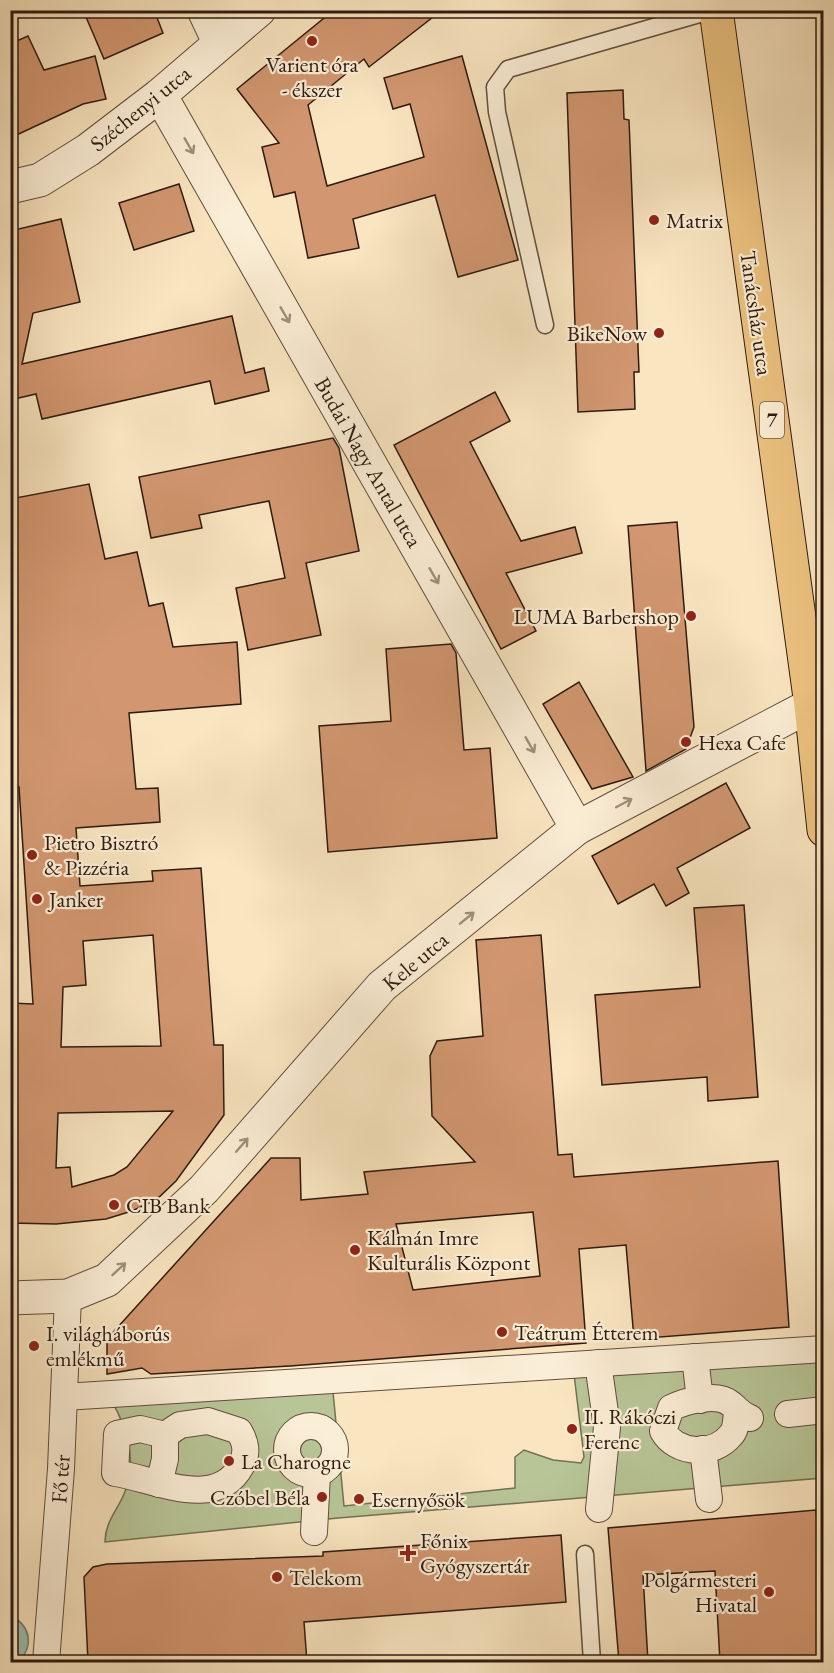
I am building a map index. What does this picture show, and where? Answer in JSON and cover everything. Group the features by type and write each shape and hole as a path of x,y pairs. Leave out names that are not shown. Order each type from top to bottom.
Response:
{"main road":[{"name":"Tanácsház utca","path":"715,10 817,703 824,830"}],"street":[{"path":"204,10 219,42"},
{"name":"Széchenyi utca","path":"10,187 40,180 88,150 160,95 259,10"},
{"name":"Budai Nagy Antal utca","path":"160,95 578,828"},
{"name":"Kele utca","path":"10,1298 68,1296 107,1281 204,1189 382,986 578,828 817,703"},
{"name":"Fő tér","path":"46,1662 64,1397 68,1296"},
{"path":"64,1397 824,1349"},
{"path":"695,1358 700,1400"},
{"path":"598,1363 607,1427 599,1509"},
{"path":"295,1383 301,1387 306,1402 306,1426"},
{"path":"222,1387 227,1412 224,1425"},
{"path":"721,1399 731,1404 744,1416 725,1442 703,1449 679,1447 667,1439 663,1431 671,1408 683,1402 700,1400 721,1399"},
{"path":"788,1414 824,1410"},
{"path":"208,1420 224,1425 239,1431 246,1445 243,1461 237,1474 213,1488 191,1490 115,1473 117,1434 140,1430 165,1435 180,1425 208,1420"},
{"path":"306,1426 323,1429 329,1434 334,1446 334,1456 330,1465 316,1474 300,1473 292,1467 287,1458 287,1447 291,1436 306,1426"},
{"path":"159,1484 165,1459 165,1435"},
{"path":"703,1449 709,1499"},
{"path":"315,1532 316,1474"}],"lane":[{"path":"545,325 497,112 495,87 508,69 715,10"},
{"path":"585,1554 592,1662"}],"green space":[{"path":"823,1336 823,1478 338,1518 105,1542 109,1523 129,1481 130,1453 123,1425 111,1399 103,1388 331,1371 344,1506 515,1488 515,1457 524,1450 553,1460 581,1463 584,1457 574,1374 597,1365"}],"shaded area":[{"path":"10,1615 17,1619 28,1636 27,1649 19,1662 11,1662"}],"building":[{"path":"83,10 154,10 163,33 104,59"},
{"path":"334,10 442,10 369,67 364,59 308,105 327,186 424,157 410,104 393,109 384,78 462,56 518,260 458,277 435,195 353,219 359,248 308,258 295,192 274,197 262,147 279,143 237,89"},
{"path":"28,36 44,70 95,56 106,99 83,104 10,138 10,44"},
{"path":"623,90 624,119 629,120 639,372 634,372 635,409 578,412 567,93"},
{"path":"179,184 194,231 134,250 119,203"},
{"path":"61,219 80,302 33,313 22,364 232,316 245,373 264,368 269,391 215,404 210,381 42,419 36,394 10,400 10,367 18,365 10,364 10,231"},
{"path":"495,392 510,421 470,442 521,541 575,527 582,553 506,573 536,631 501,649 394,445"},
{"path":"333,438 339,448 359,551 306,563 321,635 248,650 236,588 285,578 269,501 199,515 202,528 151,538 139,477"},
{"path":"89,484 105,559 137,552 149,606 163,603 173,647 237,642 241,704 129,713 136,789 158,788 160,822 76,828 80,886 153,881 152,871 201,868 214,1045 223,1045 224,1115 176,1181 156,1200 106,1219 56,1224 10,1223 10,1003 33,1004 19,787 16,787 10,727 10,499","holes":["153,935 161,1046 61,1047 63,987 86,985 83,941","173,1111 127,1167 114,1175 72,1187 70,1167 56,1168 58,1113"]},
{"path":"677,522 694,727 686,749 646,771 628,526"},
{"path":"451,644 456,653 464,750 490,748 497,838 328,852 319,726 391,721 386,649"},
{"path":"579,682 633,777 592,789 543,704"},
{"path":"726,783 750,828 677,868 689,893 666,906 654,884 618,904 592,856"},
{"path":"744,905 758,1097 708,1101 707,1077 602,1085 595,995 700,987 694,908"},
{"path":"541,935 558,1155 572,1154 574,1177 778,1161 789,1327 634,1339 626,1245 579,1249 586,1343 290,1366 151,1374 142,1368 107,1374 107,1339 271,1158 300,1158 301,1200 368,1194 364,1172 475,1162 432,1116 430,1056 437,1041 483,1036 476,940","holes":["533,1212 540,1276 413,1290 396,1224"]},
{"name":"Polgármesteri Hivatal","path":"816,1510 824,1608 824,1662 720,1662 715,1571 643,1575 648,1662 619,1662 608,1528"},
{"path":"561,1535 566,1602 304,1622 307,1662 88,1662 84,1577 93,1567 107,1564 323,1556 323,1552"}],"place":[{"name":"Varient óra - ékszer","path":"312,41"},
{"name":"Matrix","path":"654,220"},
{"name":"BikeNow","path":"659,333"},
{"name":"LUMA Barbershop","path":"691,616"},
{"name":"Hexa Cafe","path":"686,742"},
{"name":"Pietro Bisztró & Pizzéria","path":"32,855"},
{"name":"Janker","path":"37,899"},
{"name":"CIB Bank","path":"114,1205"},
{"name":"Kálmán Imre Kulturális Központ","path":"355,1250"},
{"name":"Teátrum Étterem","path":"502,1332"},
{"name":"I. világháborús emlékmű","path":"34,1346"},
{"name":"II. Rákóczi Ferenc","path":"572,1429"},
{"name":"La Charogne","path":"229,1461"},
{"name":"Czóbel Béla","path":"322,1497"},
{"name":"Esernyősök","path":"359,1499"},
{"name":"Főnix Gyógyszertár","path":"408,1553"},
{"name":"Telekom","path":"277,1577"},
{"name":"Polgármesteri Hivatal","path":"769,1592"}]}
